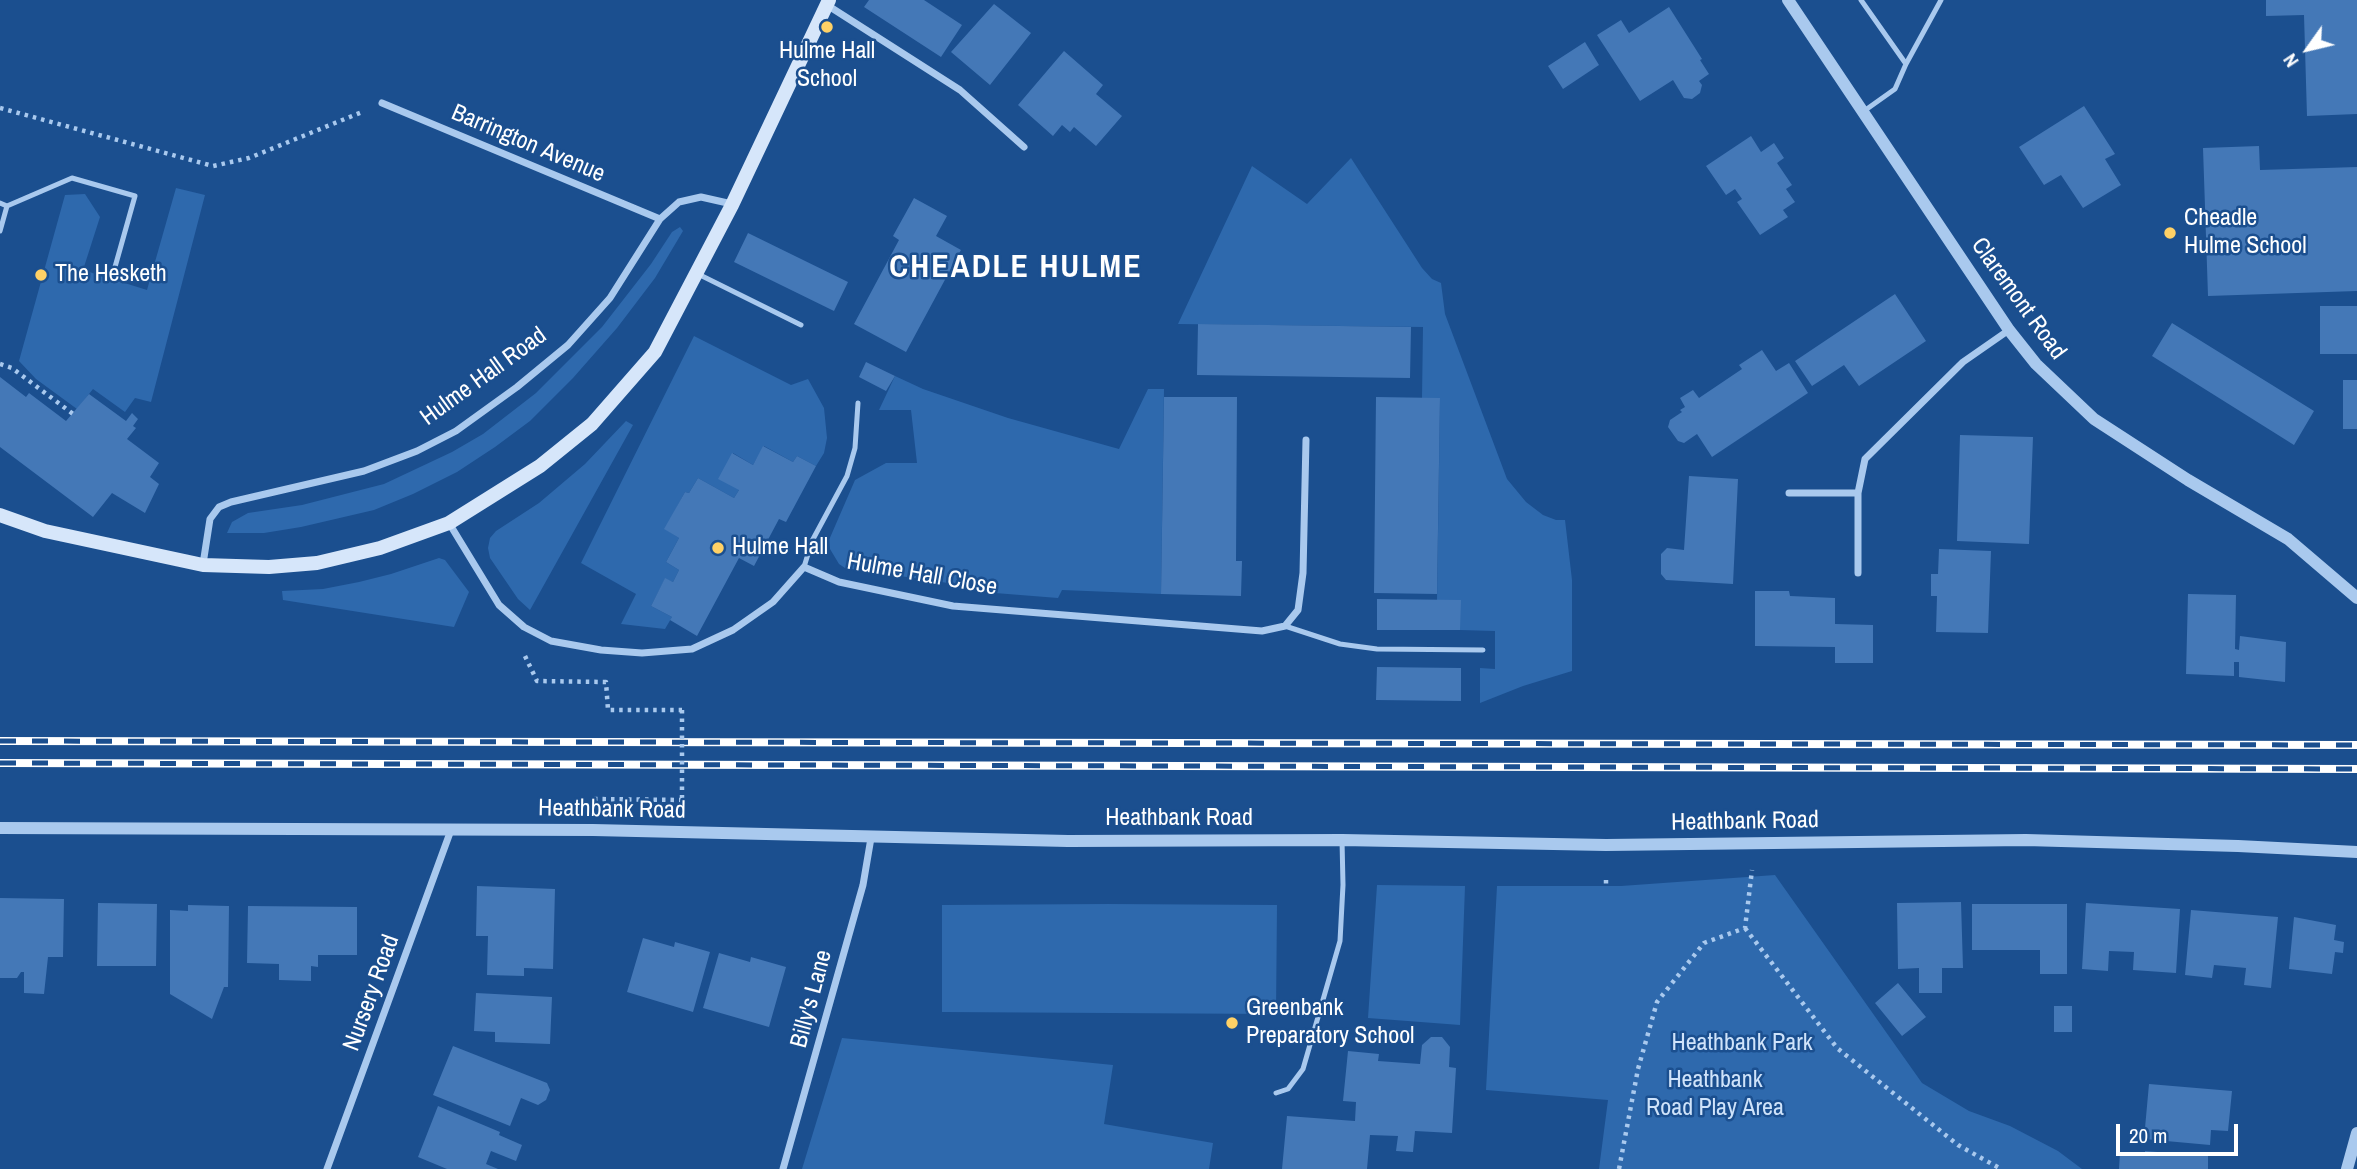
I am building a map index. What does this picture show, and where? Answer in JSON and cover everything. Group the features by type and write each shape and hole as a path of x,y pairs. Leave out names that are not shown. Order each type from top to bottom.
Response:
{"main road":[{"path":"0,515 44,531 203,565 269,568 317,563 380,548 449,523 540,466 592,424 655,352 698,274 828,2"}],"street":[{"name":"Claremont Road","path":"1788,0 2009,330 2036,364 2094,419 2288,540 2357,598"},
{"path":"828,2 960,90 1024,147"},
{"name":"Barrington Avenue","path":"382,103 660,219"},
{"name":"Hulme Hall Road","path":"203,565 210,519 219,508 231,502 365,471 417,452 456,431 517,387 568,345 610,298 660,219 679,202 701,197 732,205"},
{"path":"1858,573 1858,493 1866,459 1963,362 2009,330"},
{"path":"1285,626 1298,610 1302,593 1306,440"},
{"path":"1789,493 1858,493"},
{"path":"449,523 499,605 524,627 551,641 601,650 642,653 692,649 733,630 773,602 804,567"},
{"name":"Hulme Hall Close","path":"804,567 839,582 953,606 1262,631 1285,626"},
{"name":"Heathbank Road","path":"0,828 593,830 1068,841 1342,840 1606,845 2026,840 2357,852"},
{"name":"Nursery Road","path":"327,1169 451,830"},
{"name":"Billy's Lane","path":"783,1169 863,885 871,838"},
{"path":"2347,1169 2356,1141"}],"lane":[{"path":"1861,0 1906,64"},
{"path":"1863,111 1895,89 1941,0"},
{"path":"0,203 7,206 72,178 135,196 115,267"},
{"path":"0,231 7,206"},
{"path":"698,274 801,325"},
{"path":"804,567 812,541 847,476 855,448 858,403"},
{"path":"1285,626 1340,644 1377,649 1483,650"},
{"path":"1276,1093 1287,1089 1303,1069 1340,941 1342,840"}],"path":[{"path":"0,108 213,166 249,158 382,103"},
{"path":"0,364 12,368 73,414"},
{"path":"521,649 537,681 606,682 608,710 681,710 682,800 594,799"},
{"path":"1752,870 1745,928 1837,1048 1958,1145 2001,1169"},
{"path":"1619,1169 1638,1069 1657,1002 1704,943 1745,928"}],"green space":[{"path":"1351,158 1422,268 1432,279 1441,283 1445,314 1507,479 1526,502 1543,515 1565,520 1572,580 1572,671 1480,703 1480,668 1495,669 1495,631 1460,630 1460,600 1437,600 1440,399 1422,398 1423,327 1178,324 1252,166 1307,204"},
{"path":"176,188 205,195 151,402 135,398 125,412 93,389 77,409 36,379 19,361 65,195 85,194 100,217 83,270 147,290"},
{"path":"680,227 683,231 655,278 617,328 530,421 495,447 457,472 374,510 264,533 227,533 232,522 248,513 302,505 384,484 483,434 536,393 602,327 672,232"},
{"path":"694,336 791,385 808,379 824,408 827,438 824,453 816,466 797,456 793,462 764,446 753,465 733,453 739,490 734,498 698,478 689,493 685,492 665,529 679,538 666,562 679,570 673,582 665,579 651,606 672,617 665,629 621,624 636,594 581,563"},
{"path":"895,376 923,389 1008,418 1119,449 1148,389 1164,389 1161,594 1062,590 1058,598 995,593 948,583 845,568 839,564 830,549 829,540 855,480 886,463 917,463 911,410 879,410"},
{"path":"626,421 633,425 530,610 518,599 490,558 490,538 496,531 539,503 585,464"},
{"path":"439,558 445,560 469,592 454,627 283,600 282,591 323,589 359,582"},
{"name":"Heathbank Park","path":"1775,875 1922,1083 1969,1111 2010,1126 2058,1151 2082,1169 1599,1169 1608,1100 1486,1090 1497,886 1621,886"},
{"path":"1377,885 1465,886 1460,1025 1368,1018"},
{"path":"942,905 1277,905 1276,1014 942,1012"},
{"path":"842,1038 1113,1065 1104,1124 1213,1143 1209,1169 802,1169"}],"building":[{"path":"869,0 924,0 962,25 941,57 864,7"},
{"path":"2266,0 2357,0 2357,114 2307,116 2304,15 2266,16"},
{"path":"994,4 1031,33 990,85 951,52"},
{"path":"1669,7 1709,74 1699,81 1702,85 1700,93 1692,99 1684,98 1673,80 1640,101 1597,35 1621,20 1629,33"},
{"path":"1585,42 1599,65 1563,89 1548,66"},
{"path":"1064,51 1103,85 1096,94 1122,116 1096,146 1074,127 1070,132 1062,125 1053,136 1018,105"},
{"path":"2084,106 2115,154 2105,159 2121,185 2083,208 2061,175 2044,185 2019,147"},
{"path":"1751,136 1761,152 1774,143 1784,158 1777,163 1792,185 1786,189 1795,202 1783,210 1788,217 1760,235 1737,202 1742,199 1735,189 1726,195 1706,166"},
{"path":"2259,146 2260,170 2357,167 2357,291 2208,296 2203,148"},
{"path":"914,198 947,216 936,236 961,250 906,352 854,324 899,240 893,236"},
{"path":"748,233 848,282 834,311 734,262"},
{"path":"1895,294 1926,341 1859,386 1844,365 1812,386 1795,361"},
{"path":"2320,306 2357,306 2357,354 2320,354"},
{"path":"2172,323 2314,411 2294,445 2152,356"},
{"path":"1198,324 1411,327 1410,378 1197,375"},
{"path":"1762,350 1776,371 1789,363 1808,393 1712,457 1697,434 1684,443 1678,441 1668,427 1670,420 1685,407 1680,398 1693,390 1699,398 1742,369 1739,365"},
{"path":"866,362 895,376 886,391 859,377"},
{"path":"0,377 26,397 29,393 66,421 89,394 126,421 132,413 138,419 133,426 136,428 127,439 159,463 150,477 159,484 145,513 112,493 93,517 0,447"},
{"path":"2343,380 2357,380 2357,429 2343,429"},
{"path":"1164,397 1237,397 1236,561 1242,561 1241,596 1161,594"},
{"path":"1376,397 1440,398 1437,594 1374,593"},
{"path":"1960,435 2033,437 2029,544 1957,541"},
{"name":"Hulme Hall","path":"763,446 793,462 797,456 816,466 786,522 779,519 754,566 739,558 697,636 670,620 672,617 651,606 665,578 673,582 679,570 666,562 679,538 664,529 685,492 689,493 698,478 734,498 739,490 718,479 732,453 753,465"},
{"path":"1689,476 1738,479 1733,584 1666,580 1661,574 1661,554 1667,548 1684,550"},
{"path":"1939,549 1991,551 1988,633 1936,632 1937,596 1931,596 1931,574 1938,574"},
{"path":"1755,591 1789,591 1790,596 1835,598 1835,624 1873,625 1873,663 1835,663 1835,647 1755,646"},
{"path":"2188,594 2236,595 2235,649 2239,650 2240,636 2286,642 2285,682 2239,677 2239,662 2234,662 2234,676 2186,674"},
{"path":"1377,599 1461,600 1460,630 1377,630"},
{"path":"1377,667 1461,668 1461,701 1376,700"},
{"path":"477,886 555,889 553,969 524,968 524,976 487,975 488,936 476,936"},
{"path":"0,898 64,899 63,957 48,957 44,994 24,993 24,972 17,978 0,978"},
{"path":"1961,902 1963,968 1942,968 1942,993 1919,993 1919,968 1898,969 1897,903"},
{"path":"98,903 157,904 156,966 97,966"},
{"path":"2086,903 2180,909 2176,973 2133,970 2134,952 2109,951 2108,971 2082,969"},
{"path":"1972,904 2067,904 2067,974 2040,974 2040,950 1972,950"},
{"path":"188,905 229,906 228,987 224,987 212,1019 170,994 170,910 188,911"},
{"path":"248,906 357,907 357,955 318,955 318,967 311,966 311,981 279,980 279,964 247,963"},
{"path":"2191,910 2278,917 2271,988 2244,985 2246,968 2214,965 2212,978 2185,975"},
{"path":"2294,917 2336,925 2334,940 2344,942 2343,953 2335,952 2332,974 2289,969"},
{"path":"643,938 674,947 675,942 710,952 693,1012 627,992"},
{"path":"719,953 750,962 751,957 786,967 769,1027 703,1008"},
{"path":"1898,983 1926,1017 1902,1036 1875,1003"},
{"path":"476,993 552,997 550,1044 495,1042 495,1032 474,1031"},
{"path":"2054,1006 2072,1006 2072,1032 2054,1032"},
{"path":"1431,1037 1442,1037 1450,1047 1449,1067 1456,1068 1452,1133 1415,1131 1413,1152 1396,1151 1398,1136 1370,1135 1367,1169 1282,1169 1287,1116 1355,1121 1356,1102 1343,1101 1348,1051 1379,1054 1378,1061 1420,1064 1422,1045"},
{"path":"453,1046 547,1083 550,1090 546,1100 538,1105 521,1098 510,1126 433,1095"},
{"path":"2149,1084 2232,1091 2228,1131 2211,1130 2210,1145 2144,1139"},
{"path":"438,1106 500,1132 499,1135 522,1145 516,1161 491,1151 486,1164 498,1169 447,1169 418,1157"},
{"path":"2145,1151 2208,1156 2208,1169 2119,1169 2120,1153 2145,1155"}],"railway":[{"path":"0,741 2357,745"},
{"path":"0,763 2357,769"}],"place":[{"name":"Hulme Hall School","path":"827,27"},
{"name":"Cheadle Hulme School","path":"2170,233"},
{"name":"The Hesketh","path":"41,275"},
{"name":"Hulme Hall","path":"718,548"},
{"name":"Greenbank Preparatory School","path":"1232,1023"}],"district":[{"name":"CHEADLE HULME","path":"1016,268"}],"park label":[{"name":"Heathbank Road Play Area","path":"1715,1095"}]}
